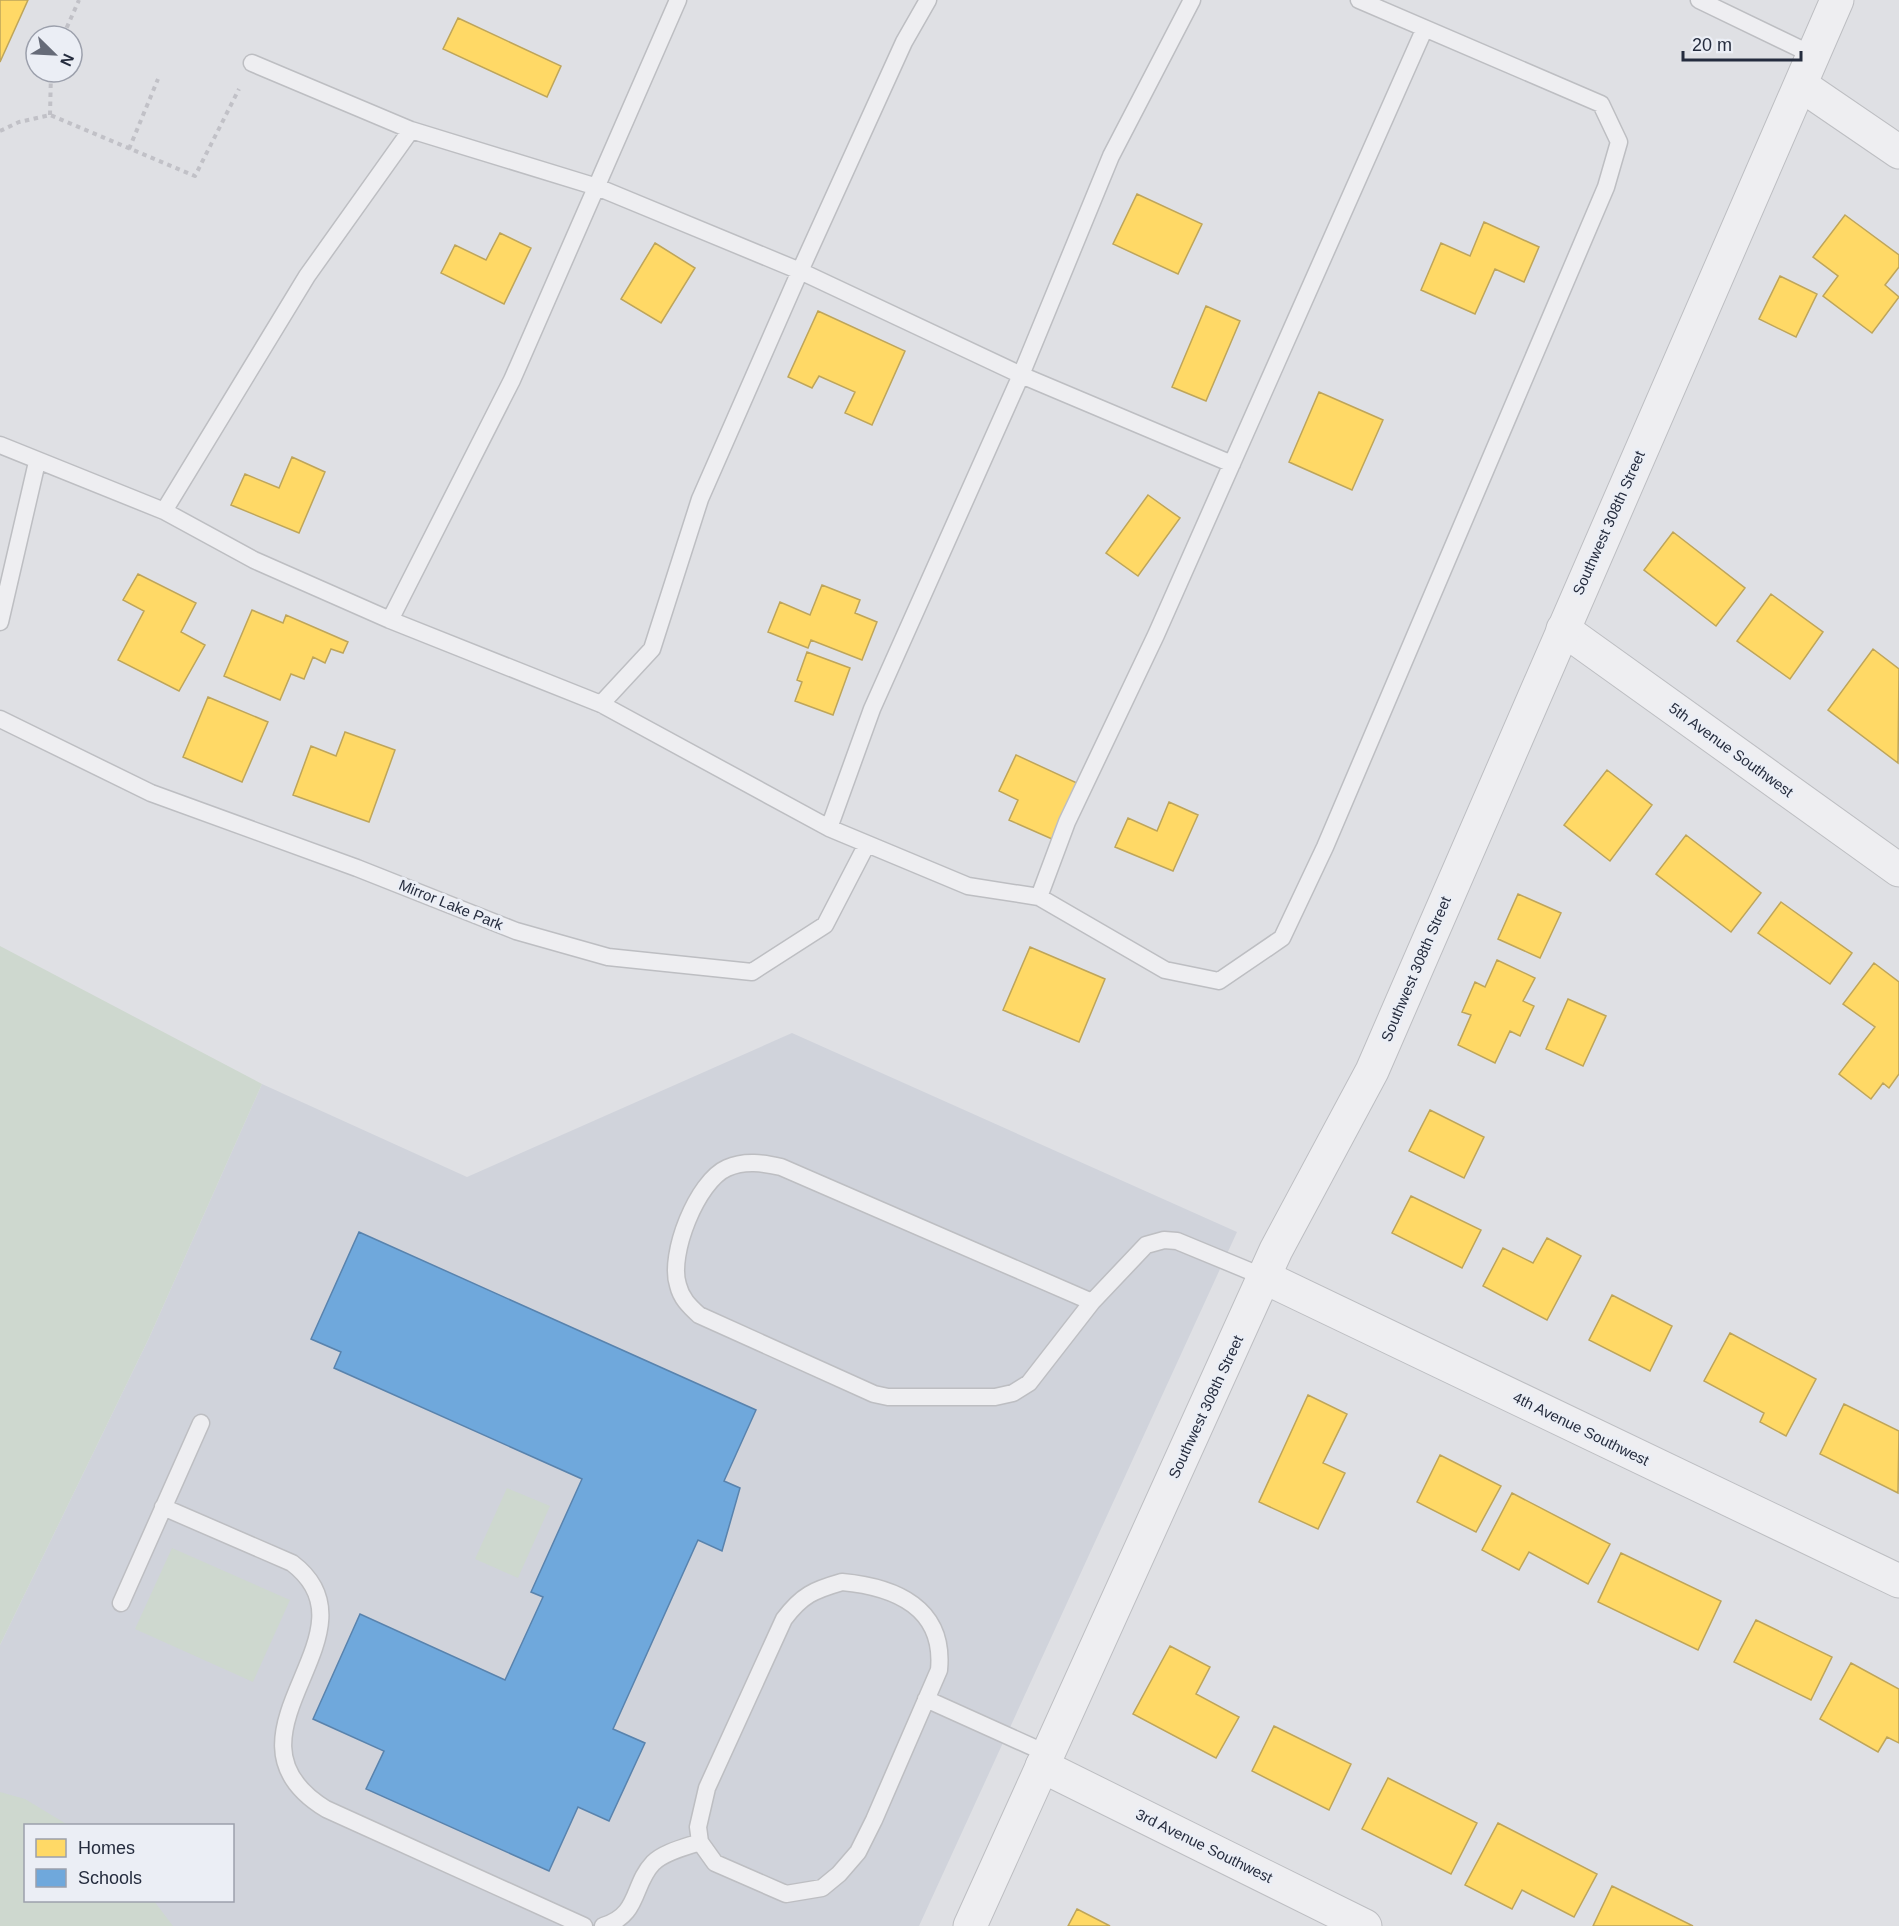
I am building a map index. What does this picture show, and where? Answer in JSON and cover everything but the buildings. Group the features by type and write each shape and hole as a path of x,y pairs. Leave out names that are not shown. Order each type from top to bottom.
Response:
{"street":[{"name":"Southwest 308th Street","path":"969,1926 1264,1277 1372,1071 1837,0"},
{"path":"1801,85 1899,152"},
{"name":"5th Avenue Southwest","path":"1563,629 1899,870"},
{"name":"4th Avenue Southwest","path":"1264,1277 1899,1581"},
{"name":"3rd Avenue Southwest","path":"1045,1760 1365,1926"}],"lane":[{"path":"390,620 512,380 678,0"},
{"path":"601,704 652,649 700,500 800,271 904,42 928,0"},
{"path":"829,828 872,709 1021,375 1111,156 1192,0"},
{"path":"0,445 37,462 164,511 254,560 390,620 601,704 829,828 968,886 1039,897 1165,970 1219,981 1282,938 1325,848 1606,187 1619,142 1601,104 1424,30 1359,0"},
{"path":"1699,0 1813,55"},
{"path":"1039,897 1067,822 1156,635 1424,30"},
{"path":"252,63 411,130 597,187 800,271 1021,375 1232,464"},
{"path":"164,511 307,276 411,130"},
{"path":"0,622 37,462"},
{"name":"Mirror Lake Park","path":"0,719 151,792 357,868 516,931 608,957 752,972 825,925 867,844"},
{"path":"1092,1302 781,1167 759,1162 726,1168 711,1179 700,1197 680,1242 675,1264 686,1303 699,1315 842,1380 888,1397 995,1397 1013,1393 1029,1383 1092,1302 1146,1245 1164,1240 1177,1241 1264,1277"},
{"path":"121,1602 201,1423"},
{"path":"163,1507 292,1563 306,1573 316,1588 321,1604 321,1624 316,1644 291,1701 283,1738 290,1771 307,1797 335,1813 584,1926"},
{"path":"842,1582 862,1584 884,1590 923,1612 935,1629 941,1649 939,1670 926,1700 858,1852 839,1874 822,1888 786,1894 769,1889 715,1863 700,1842 699,1812 707,1788 784,1619 796,1603 810,1593 842,1582"},
{"path":"926,1700 1045,1760"},
{"path":"603,1926 620,1918 632,1906 654,1863 700,1842"}],"path":[{"path":"68,24 79,0"},
{"path":"0,131 19,122 50,115 195,176 252,63"},
{"path":"129,149 158,79"},
{"path":"50,115 51,84"}],"shaded area":[{"path":"0,946 262,1084 149,1338 0,1645"},
{"path":"792,1033 1237,1232 919,1926 0,1926 0,1645 149,1338 262,1084 467,1177"},
{"path":"507,1488 550,1506 518,1578 475,1559"},
{"path":"172,1548 290,1600 253,1682 135,1629"},
{"path":"0,1792 25,1799 66,1824 24,1824 24,1902 155,1902 173,1926 0,1926"}]}
